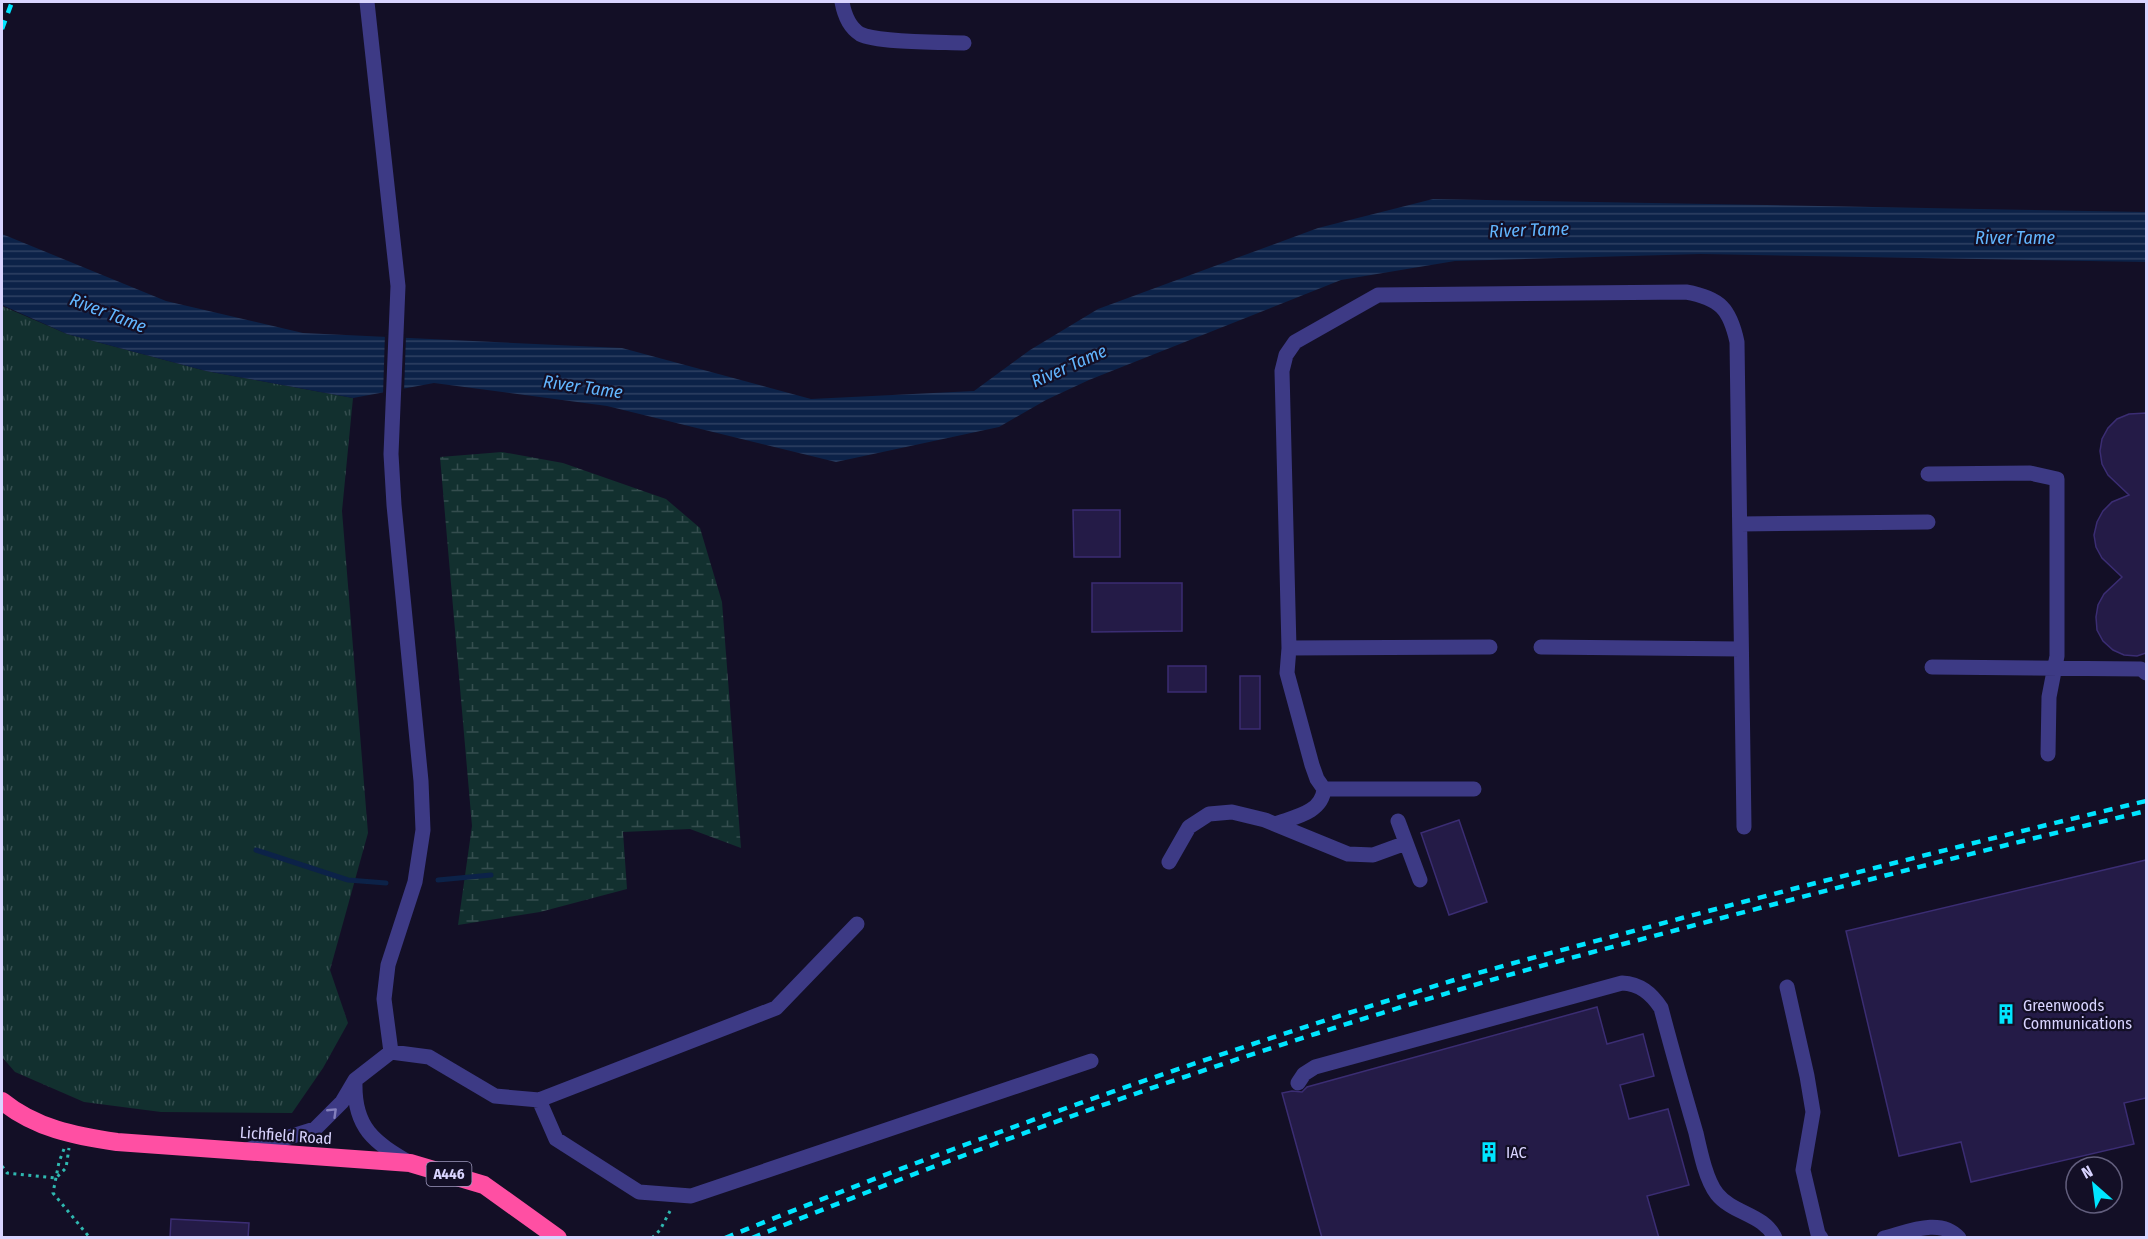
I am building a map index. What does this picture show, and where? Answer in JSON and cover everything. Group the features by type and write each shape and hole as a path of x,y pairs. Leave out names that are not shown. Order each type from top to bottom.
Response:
{"highway":[{"name":"Lichfield Road","path":"2,1101 36,1122 71,1135 117,1142 410,1163 484,1185 558,1238"}],"lane":[{"path":"367,2 398,286 391,454 421,781 423,830 415,882 388,965 384,999 391,1052"},
{"path":"842,2 845,17 860,33 886,39 964,43"},
{"path":"1275,824 1316,808 1323,798 1324,789 1312,765 1287,673 1282,371 1286,355 1296,342 1378,295 1686,292 1706,296 1724,309 1732,320 1737,342 1744,827"},
{"path":"1928,474 2030,473 2057,479 2057,656 2049,697 2048,754"},
{"path":"1740,524 1928,522"},
{"path":"1541,647 1741,649"},
{"path":"1288,648 1490,648"},
{"path":"1932,668 2141,669 2146,673"},
{"path":"1324,789 1474,789"},
{"path":"1169,862 1189,827 1209,814 1232,812 1275,824 1348,854 1373,855 1406,843"},
{"path":"1398,821 1420,880"},
{"path":"243,1151 315,1129 342,1102 355,1080 391,1052 429,1057 495,1096 539,1100 776,1008 857,924"},
{"path":"1298,1083 1304,1074 1315,1067 1622,983 1634,984 1653,995 1661,1008 1705,1167 1716,1193 1734,1209 1757,1219 1772,1230 1775,1238"},
{"path":"1787,987 1813,1112 1803,1170 1818,1234 1821,1238"},
{"path":"539,1100 556,1139 639,1192 691,1196 1090,1061"},
{"path":"355,1080 355,1104 360,1119 380,1145 410,1163"},
{"path":"1884,1238 1937,1227 1953,1232 1959,1238"}],"path":[{"path":"56,1178 66,1168 71,1135"},
{"path":"71,1135 59,1162 53,1192 90,1238"},
{"path":"2,1166 7,1173 56,1178"},
{"path":"652,1238 668,1219 675,1195"},
{"path":"614,1238 625,1238"}],"green space":[{"path":"2,306 67,334 206,371 353,398 342,511 368,833 330,970 348,1023 323,1068 292,1113 161,1112 84,1102 15,1072 2,1057"},
{"path":"502,452 563,463 666,499 700,528 722,602 741,848 690,829 623,832 627,889 540,912 458,925 472,826 440,457"}],"water":[{"name":"River Tame","path":"1433,199 2146,212 2146,262 1701,254 1455,261 1341,280 1089,380 1046,400 999,427 836,462 607,406 434,383 353,398 206,371 67,334 2,305 2,234 166,301 303,333 622,348 811,399 974,391 1030,350 1098,309 1318,228"}],"pier":[{"path":"385,334 406,335 404,392 383,396"}],"building":[{"path":"2146,413 2146,653 2137,656 2124,655 2113,650 2103,641 2097,630 2098,605 2104,594 2122,577 2102,558 2096,547 2094,535 2103,511 2112,502 2129,495 2108,475 2102,464 2100,451 2102,439 2117,419 2129,414"},
{"path":"1073,510 1120,510 1120,557 1074,557"},
{"path":"1092,583 1182,583 1182,631 1092,632"},
{"path":"1168,666 1206,666 1206,692 1168,692"},
{"path":"1240,676 1260,676 1260,729 1240,729"},
{"path":"1459,820 1487,902 1449,915 1421,833"},
{"name":"Greenwoods Communications","path":"2146,860 2146,1098 2124,1103 2134,1144 2087,1155 2064,1155 2064,1160 1971,1182 1961,1142 1899,1156 1846,931"},
{"name":"IAC","path":"1597,1007 1607,1044 1643,1034 1654,1076 1620,1085 1629,1119 1668,1109 1689,1185 1647,1196 1659,1238 1322,1238 1282,1093 1302,1092 1307,1087"},
{"path":"171,1219 249,1223 248,1238 170,1238"}],"waterway":[{"path":"256,850 348,880 386,883"},
{"path":"438,880 491,875"}],"railway":[{"path":"2,29 12,2"},
{"path":"725,1238 904,1167 1085,1101 1268,1039 1451,981 1798,888 2146,801"},
{"path":"752,1238 839,1203 1102,1105 1369,1017 1599,950 2146,811"}],"place":[{"name":"Greenwoods Communications","path":"2006,1014"},
{"name":"IAC","path":"1489,1152"}]}
